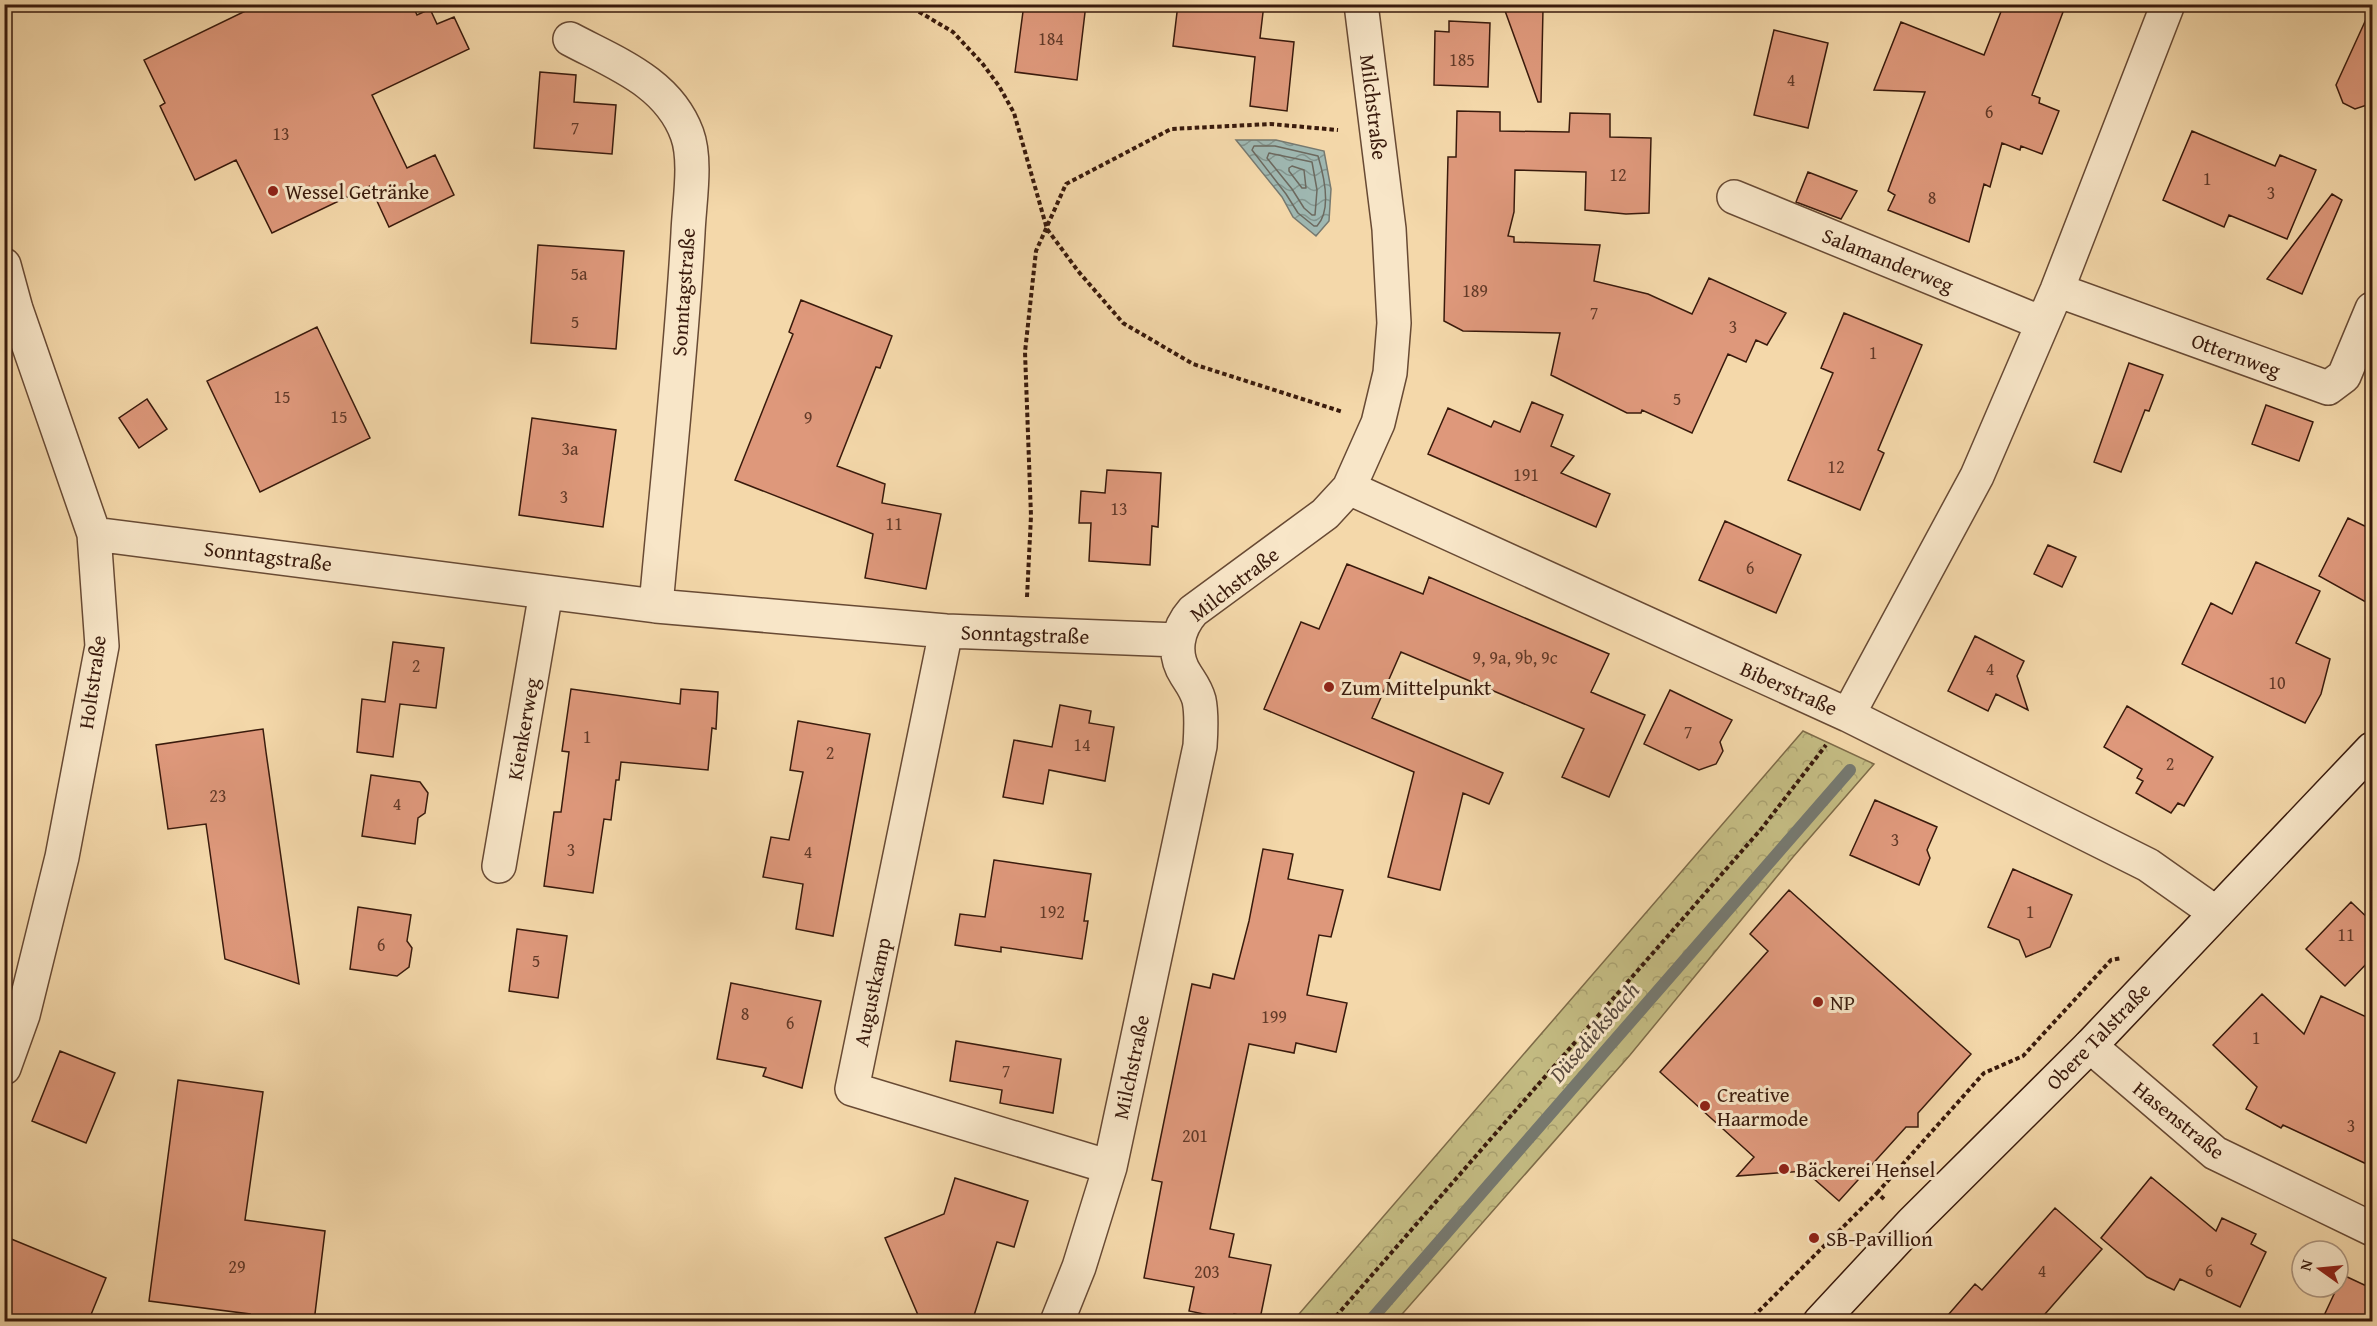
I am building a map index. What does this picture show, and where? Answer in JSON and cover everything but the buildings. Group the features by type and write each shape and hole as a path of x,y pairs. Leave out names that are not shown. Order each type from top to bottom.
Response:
{"street":[{"name":"Milchstraße","path":"1057,1322 1079,1267 1110,1167 1200,746 1199,701 1195,688 1180,663 1177,650 1178,640 1186,619 1193,611 1325,514 1349,488 1378,423 1390,373 1394,324 1389,229 1361,4"},
{"path":"1848,715 1977,476 2057,290 2168,4"},
{"name":"Sonntagstraße","path":"570,39 651,83 666,97 687,133 692,153 686,268 656,606"},
{"name":"Salamanderweg","path":"1734,197 2042,323"},
{"name":"Holtstraße","path":"4,265 16,309 94,534 102,646 62,856 23,1016 4,1068"},
{"name":"Otternweg","path":"2057,290 2328,388 2344,376 2373,309"},
{"name":"Biberstraße","path":"1349,488 1848,715 2148,865 2216,913"},
{"name":"Sonntagstraße","path":"94,534 656,606 946,631 1178,640"},
{"name":"Kienkerweg","path":"499,866 546,592"},
{"name":"Augustkamp","path":"946,631 852,1089 1110,1167"},
{"name":"Obere Talstraße","path":"1820,1322 1911,1223 2090,1046 2373,749"},
{"name":"Hasenstraße","path":"2090,1046 2215,1154 2373,1229"}],"path":[{"path":"906,4 953,32 982,63 999,86 1014,114 1047,229 1077,271 1123,323 1193,364 1378,423"},
{"path":"1025,634 1032,516 1025,352 1036,251 1066,184 1171,129 1270,124 1378,133"},
{"path":"1331,1322 1762,828 1848,715"},
{"path":"1748,1322 1877,1193 1984,1073 2023,1056 2111,960 2141,954 2176,955"},
{"path":"1877,1193 1911,1223"}],"green space":[{"path":"1803,731 1874,764 1793,857 1630,1055 1396,1321 1293,1321"}],"water":[{"path":"1236,140 1276,140 1324,151 1331,189 1329,221 1316,236 1293,217 1282,197"}],"waterway":[{"name":"Düsedieksbach","path":"1369,1322 1850,770"}],"place":[{"name":"Wessel Getränke","path":"273,191"},
{"name":"Zum Mittelpunkt","path":"1329,687"},
{"name":"NP","path":"1818,1002"},
{"name":"Creative Haarmode","path":"1705,1106"},
{"name":"Bäckerei Hensel","path":"1784,1169"},
{"name":"SB-Pavillion","path":"1814,1238"}]}
